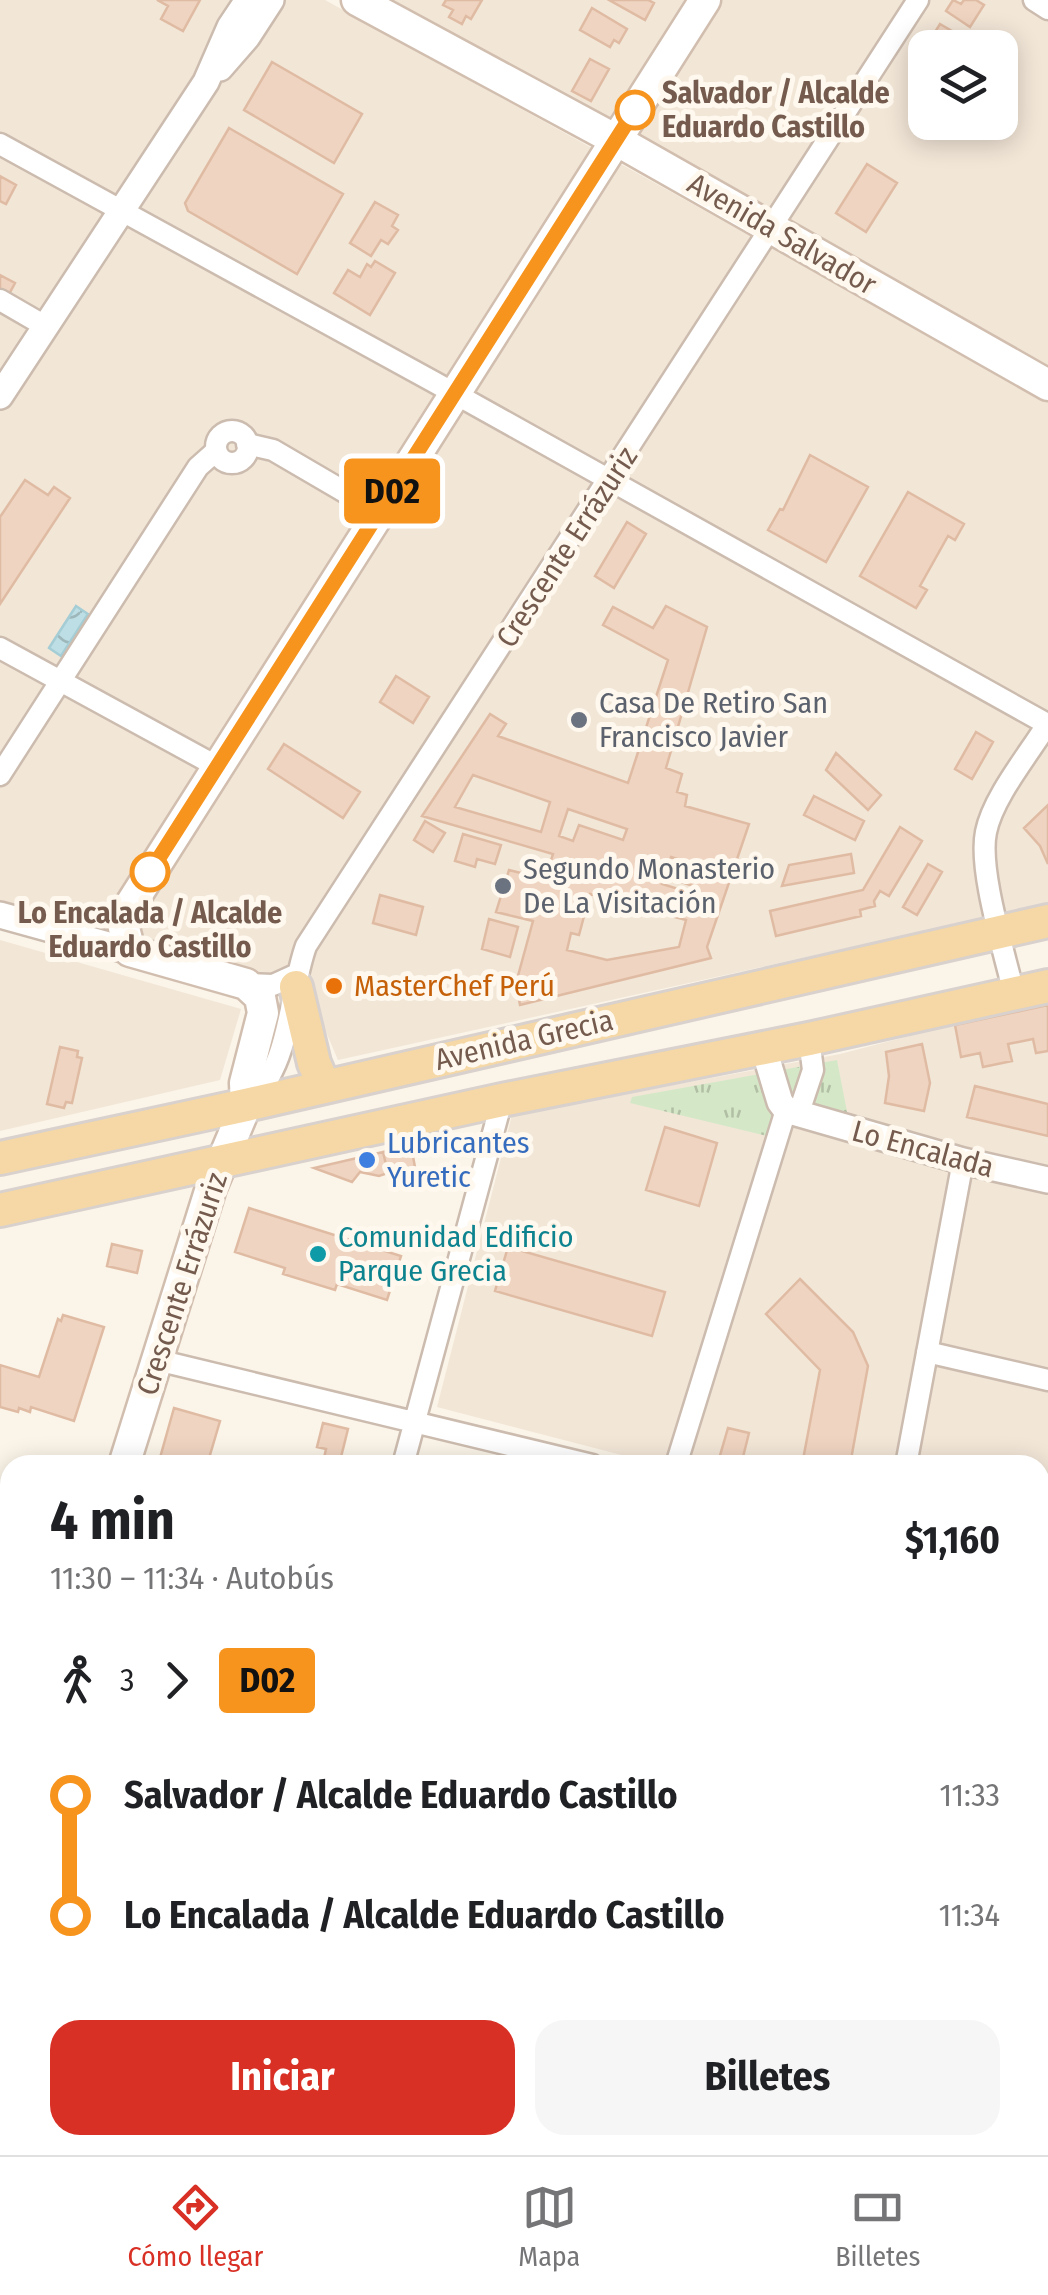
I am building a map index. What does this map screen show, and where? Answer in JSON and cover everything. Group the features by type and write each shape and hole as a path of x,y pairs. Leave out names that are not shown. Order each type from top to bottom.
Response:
{"main road":[{"name":"Avenida Salvador","path":"357,0 616,140 1048,385"},
{"path":"246,984 130,951 124,928 129,907 705,0"},
{"name":"Avenida Grecia","path":"0,1158 1048,921"},
{"path":"296,981 314,1063 324,1086"},
{"name":"Crescente Errázuriz","path":"127,1455 221,1162 246,1105 246,1083 262,1013 257,992 246,984"},
{"name":"Avenida Grecia","path":"0,1210 1048,986"}],"street":[{"path":"206,82 230,27 248,0"},
{"path":"0,396 206,82 248,37 271,0"},
{"name":"Crescente Errázuriz","path":"246,1105 259,1091 279,1052 306,946 918,0"},
{"path":"1034,0 1048,9"},
{"path":"0,144 1048,724 996,807 986,834 986,859 1014,994"},
{"path":"0,300 46,326"},
{"path":"0,774 198,467 216,451 222,460 232,464 246,455 247,444 274,450 379,512"},
{"path":"0,648 218,767"},
{"path":"0,915 130,951"},
{"path":"246,984 296,981"},
{"path":"679,1455 792,1112 814,1070 808,1040"},
{"path":"764,1048 792,1112"},
{"path":"405,1455 502,1100"},
{"name":"Lo Encalada","path":"792,1112 964,1161 1048,1180"},
{"path":"908,1455 964,1161"},
{"path":"927,1352 1048,1380"},
{"path":"157,1360 553,1455"}],"shaded area":[{"path":"0,0 325,0 1048,401 1048,904 338,1060 315,1006 269,983 0,908"},
{"path":"381,0 1048,0 1048,370"},
{"path":"0,940 241,1009 220,1080 0,1131"},
{"path":"1048,1000 1048,1455 622,1455 437,1407 512,1115 840,1054"}],"green space":[{"path":"837,1060 849,1122 778,1102 767,1136 630,1103 632,1097"}],"water":[{"path":"76,606 88,614 61,656 49,648"}],"building":[{"path":"157,0 200,0 183,31 161,19 168,6"},
{"path":"446,0 482,0 471,19 466,16 462,24 449,17 453,10 443,5"},
{"path":"609,0 648,0 654,3 645,20"},
{"path":"953,0 961,4 964,0 976,0 984,5 970,27 946,11"},
{"path":"592,8 627,29 619,43 614,40 610,47 580,30"},
{"path":"590,59 609,69 591,101 572,91"},
{"path":"272,62 362,114 334,163 244,110"},
{"path":"229,128 343,194 297,274 188,211 185,203"},
{"path":"867,164 897,183 866,232 836,213"},
{"path":"0,176 16,185 6,204 0,201"},
{"path":"375,202 398,215 392,226 398,230 388,244 381,240 371,256 350,243"},
{"path":"375,261 395,273 370,315 334,293 348,270 360,277 367,264 371,267"},
{"path":"0,275 15,283 8,296 0,292"},
{"path":"810,455 868,487 826,562 768,530 783,510"},
{"path":"25,480 48,495 54,487 70,498 0,604 0,517"},
{"path":"908,492 964,524 955,540 948,536 920,586 927,590 916,608 860,576"},
{"path":"627,522 646,534 614,588 595,576"},
{"path":"666,606 707,627 666,768 682,774 677,792 687,795 685,806 749,824 707,947 711,958 520,1005 516,983 533,921 496,912 509,870 545,879 553,854 422,816 490,714 506,724 498,736 628,783 668,660 603,625 613,607 653,628","holes":["473,775 550,802 541,832 455,807","568,809 627,829 623,840 579,825 573,841 559,836","671,857 687,862 681,882 696,887 694,894 662,884","590,894 686,920 679,947 607,960 567,950 571,933 579,935"]},
{"path":"396,676 429,697 413,723 380,702"},
{"path":"976,732 993,742 972,779 955,769"},
{"path":"284,744 360,792 343,818 268,769"},
{"path":"836,753 881,795 868,810 826,770"},
{"path":"814,796 864,821 855,840 804,815"},
{"path":"1048,805 1048,864 1040,846 1024,828"},
{"path":"425,821 445,833 433,852 414,840"},
{"path":"900,827 922,841 889,896 880,891 875,906 860,910 861,916 776,936 770,911 863,890"},
{"path":"463,834 501,845 495,864 477,859 475,867 455,861"},
{"path":"851,854 854,873 782,886 789,865"},
{"path":"928,864 942,872 917,915 903,907"},
{"path":"380,895 423,907 416,935 373,923"},
{"path":"489,919 518,927 510,957 482,949"},
{"path":"1048,1005 1048,1051 1036,1053 1033,1039 1008,1044 1012,1061 983,1067 980,1053 961,1057 955,1025"},
{"path":"922,1044 930,1083 924,1111 885,1103 889,1076 886,1052"},
{"path":"60,1047 78,1051 77,1057 82,1058 72,1103 66,1102 64,1108 47,1104"},
{"path":"975,1086 1048,1104 1048,1136 967,1117"},
{"path":"665,1127 717,1143 699,1206 646,1190"},
{"name":"Lubricantes Yuretic","path":"411,1146 415,1167 388,1173 383,1152"},
{"name":"Lubricantes Yuretic","path":"383,1152 388,1173 379,1176 360,1172 352,1182 314,1168"},
{"name":"Comunidad Edificio Parque Grecia","path":"249,1208 401,1256 387,1300 337,1284 335,1290 283,1274 285,1268 235,1252"},
{"path":"112,1244 142,1251 137,1273 107,1266"},
{"path":"508,1247 665,1292 652,1336 495,1291"},
{"path":"800,1279 853,1332 868,1366 852,1455 804,1455 820,1370 766,1314"},
{"path":"63,1315 104,1327 74,1421 31,1407 30,1412 19,1408 18,1412 0,1407 0,1365 39,1377 58,1319 61,1321"},
{"path":"174,1408 220,1421 210,1455 161,1455"},
{"path":"323,1423 348,1429 342,1455 325,1455 326,1449 317,1447"},
{"path":"728,1428 749,1433 744,1455 720,1455"}],"bus line":[{"name":"D02","path":"150,872 635,110"}],"place":[{"name":"Salvador / Alcalde Eduardo Castillo","path":"635,110"},
{"name":"Casa De Retiro San Francisco Javier","path":"579,720"},
{"name":"Lo Encalada / Alcalde Eduardo Castillo","path":"150,872"},
{"name":"Segundo Monasterio De La Visitación","path":"503,886"},
{"name":"MasterChef Perú","path":"334,986"},
{"name":"Lubricantes Yuretic","path":"367,1160"},
{"name":"Comunidad Edificio Parque Grecia","path":"318,1254"}]}
